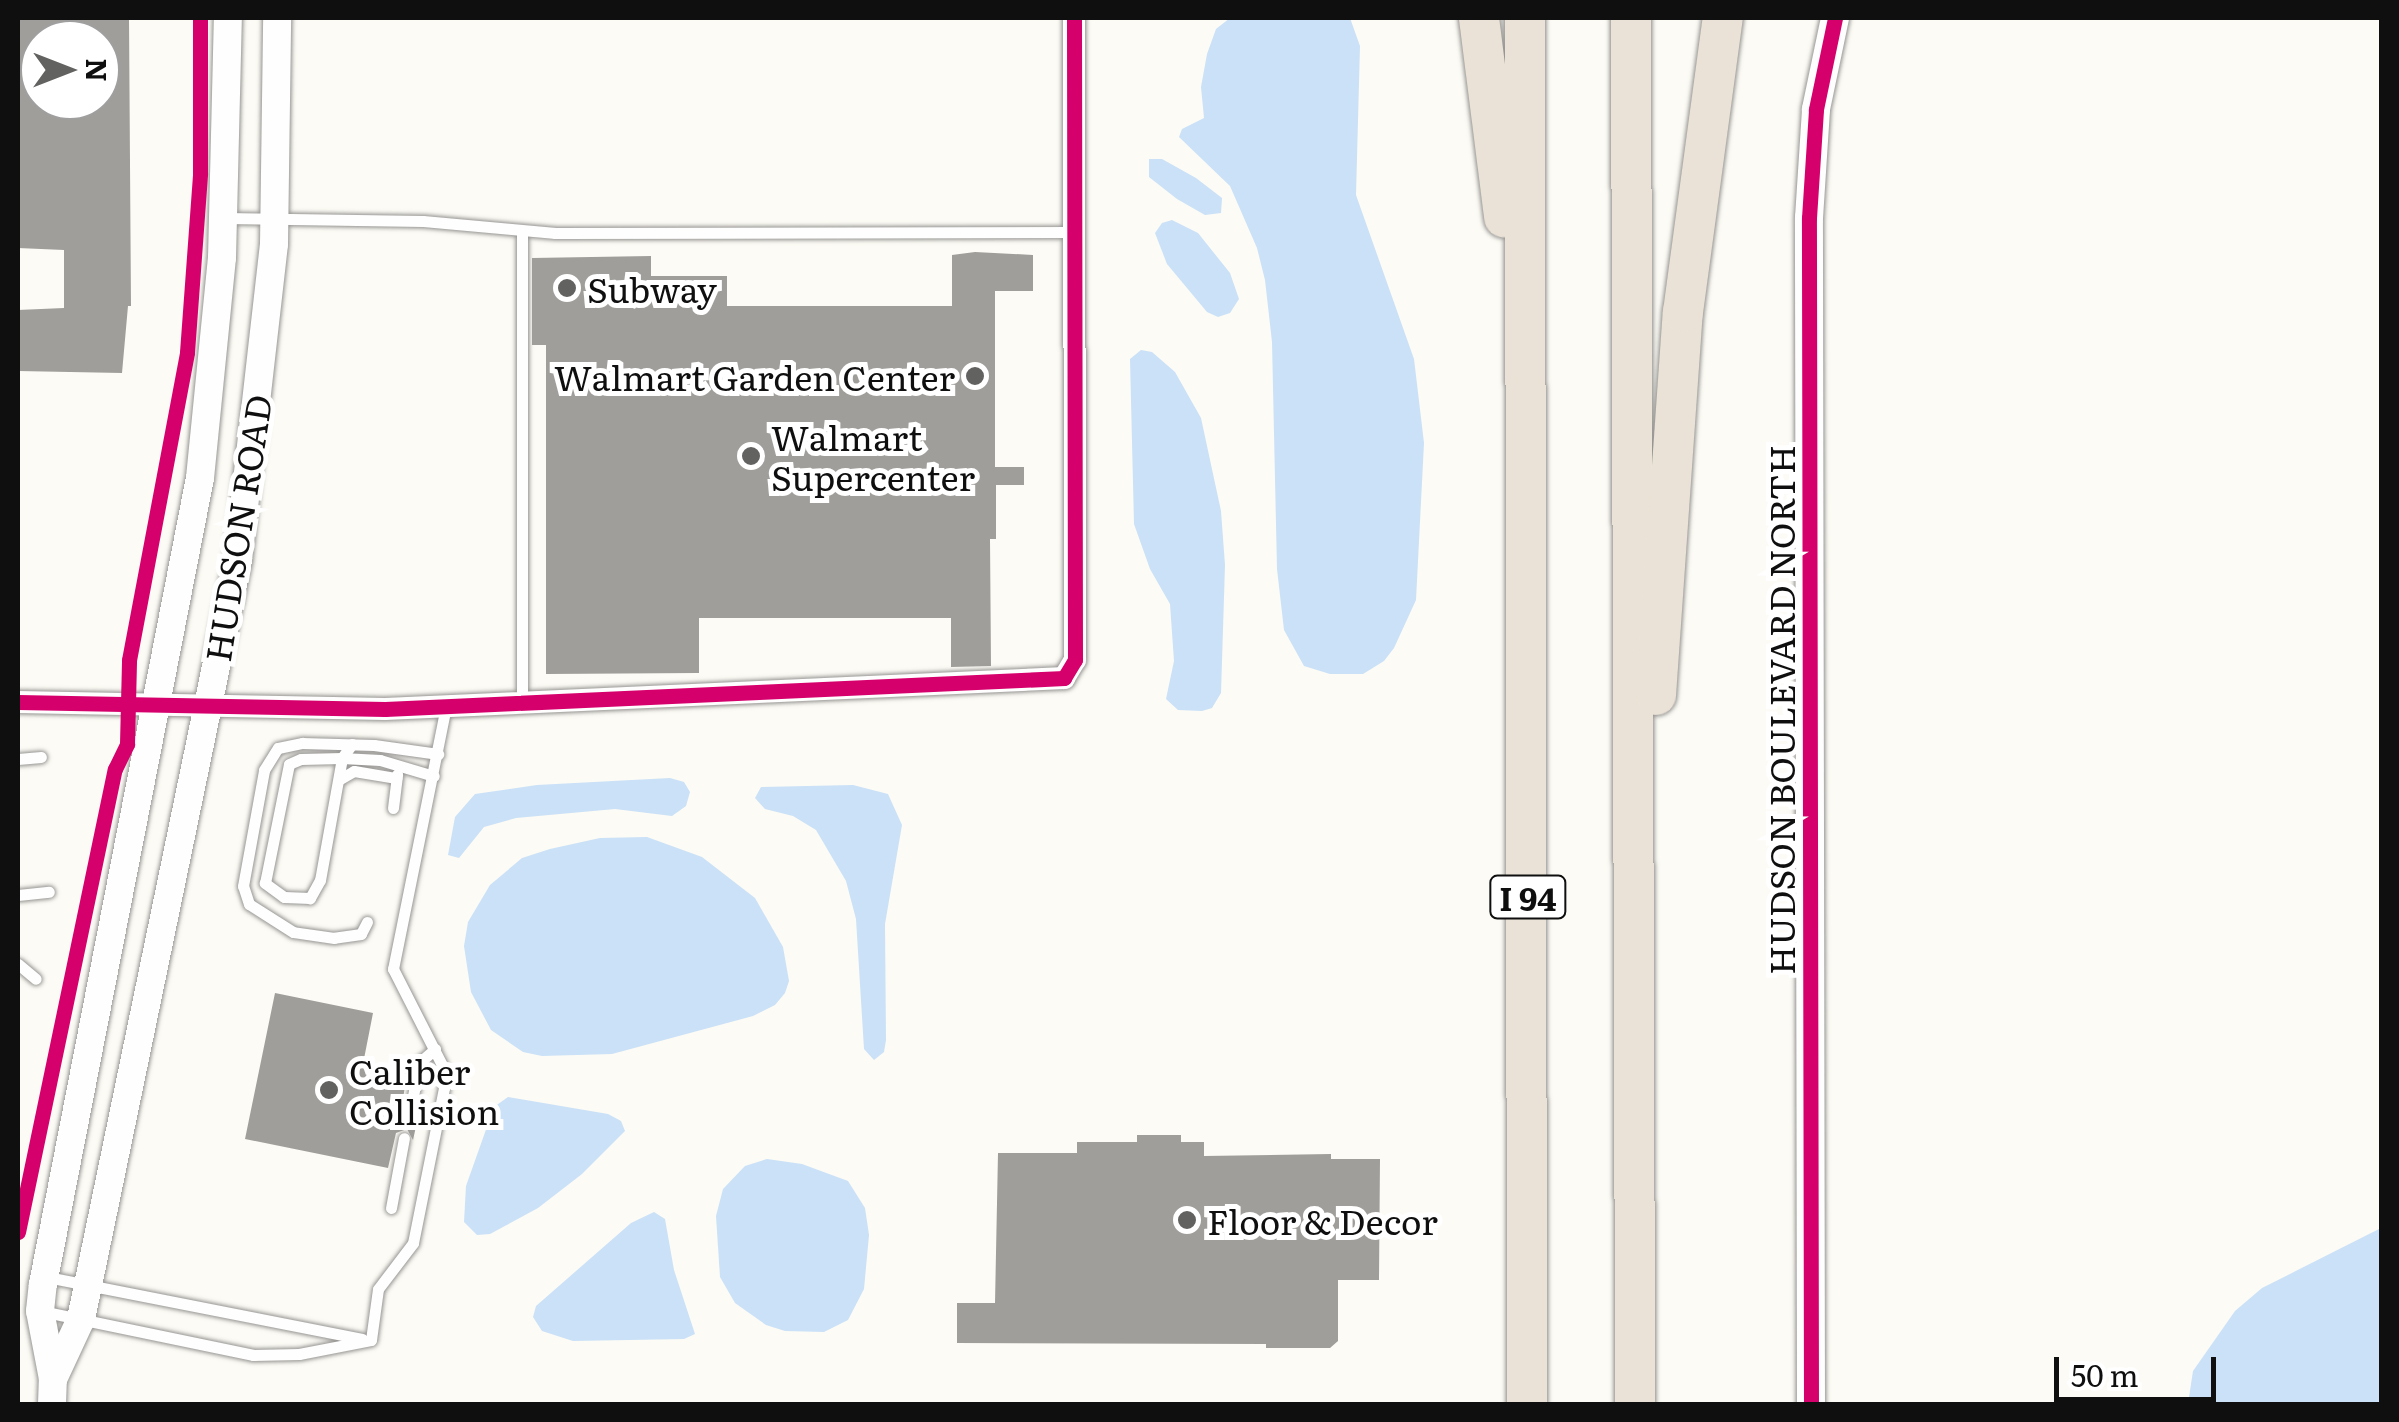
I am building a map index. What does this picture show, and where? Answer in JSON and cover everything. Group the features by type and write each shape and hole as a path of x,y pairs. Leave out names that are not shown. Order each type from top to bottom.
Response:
{"highway":[{"path":"1479,18 1525,390"},
{"name":"I 94","path":"1525,18 1528,1404"},
{"path":"1631,18 1636,1404"},
{"path":"1634,928 1663,622 1683,312 1722,18"}],"street":[{"name":"HUDSON ROAD","path":"52,1392 40,1310 45,1276 200,478 224,218 228,18"},
{"name":"HUDSON ROAD","path":"52,1392 81,1319 238,560 265,341 274,220 276,18"},
{"path":"18,702 446,707 1051,681 1069,675 1075,660 1074,18"},
{"name":"HUDSON BOULEVARD NORTH","path":"1812,1404 1809,246 1816,109 1834,18"}],"lane":[{"path":"224,218 423,221 522,232 1075,232"},
{"path":"522,232 522,702"},
{"path":"371,1340 378,1289 404,1260 415,1234 444,1088 444,1072 435,1049 394,968 446,707"},
{"path":"368,922 361,934 334,938 293,932 249,904 242,886 264,770 278,748 302,742 438,754"},
{"path":"352,744 342,758 320,880 310,898 284,897 265,884 289,764 301,759 342,758 434,776"},
{"path":"18,759 41,757"},
{"path":"340,779 354,771 397,771"},
{"path":"393,808 397,771"},
{"path":"18,895 49,892"},
{"path":"18,964 36,979"},
{"path":"410,1110 420,1062 435,1049"},
{"path":"390,1208 404,1138"},
{"path":"45,1276 371,1340"},
{"path":"40,1310 253,1355 299,1354 371,1340"}],"water":[{"path":"1230,18 1350,18 1360,46 1356,195 1414,359 1424,443 1416,600 1394,648 1384,661 1363,674 1330,674 1304,666 1284,630 1277,569 1272,342 1265,280 1257,248 1230,186 1179,137 1182,129 1204,118 1201,87 1207,54 1216,29"},
{"path":"1149,159 1162,159 1196,178 1222,198 1221,213 1205,215 1177,199 1149,177"},
{"path":"1172,220 1198,233 1230,273 1239,299 1230,313 1218,317 1207,312 1167,264 1155,233 1162,223"},
{"path":"1141,350 1152,352 1175,372 1201,418 1221,511 1225,565 1221,693 1212,708 1202,711 1178,710 1166,699 1174,661 1170,604 1150,569 1134,524 1130,359"},
{"path":"670,778 684,782 690,792 686,806 672,816 615,809 516,818 484,827 459,858 448,855 455,817 475,794 537,785"},
{"path":"853,785 888,794 902,825 885,924 886,1040 884,1052 874,1060 864,1049 856,919 846,881 816,830 793,816 765,809 755,798 761,787"},
{"path":"647,837 702,857 755,898 783,947 789,981 785,993 775,1005 753,1016 612,1054 542,1056 523,1052 491,1030 471,992 464,946 468,922 490,885 522,858 600,838"},
{"path":"508,1097 608,1114 621,1121 625,1131 582,1174 538,1208 490,1234 477,1235 464,1222 466,1186 494,1107"},
{"path":"767,1159 802,1164 848,1181 865,1208 869,1235 864,1289 848,1320 824,1332 785,1331 766,1325 735,1303 720,1277 716,1216 723,1189 745,1166"},
{"path":"654,1212 665,1219 674,1270 695,1334 684,1339 573,1341 542,1331 533,1317 536,1306 631,1223"},
{"path":"2381,1228 2381,1404 2188,1404 2193,1371 2235,1311 2262,1288"}],"building":[{"path":"18,18 129,18 131,306 122,373 18,371 18,310 64,308 64,250 18,248"},
{"name":"Walmart Supercenter","path":"952,255 1033,255 1033,291 995,291 995,467 1024,467 1024,485 996,485 996,539 990,539 991,666 951,667 951,618 699,618 699,673 546,674 546,345 532,345 532,258 651,256 651,276 727,276 727,306 952,306"},
{"name":"Caliber Collision","path":"275,993 373,1013 363,1064 407,1073 401,1112 409,1119 419,1113 413,1140 407,1129 396,1133 388,1168 245,1139"},
{"name":"Floor & Decor","path":"1137,1135 1181,1135 1181,1142 1204,1142 1204,1156 1331,1154 1331,1159 1380,1159 1379,1280 1338,1280 1338,1341 1330,1348 1266,1348 1266,1344 957,1343 957,1303 995,1303 998,1153 1077,1153 1077,1142 1137,1142"}],"cycle path":[{"path":"18,1232 115,769 127,744 129,660 187,352 200,173 200,18"},
{"path":"18,702 385,709 1064,678 1075,660 1074,18"},
{"path":"1811,1404 1809,218 1816,109 1835,18"}],"place":[{"name":"Subway","path":"567,288"},
{"name":"Walmart Garden Center","path":"975,376"},
{"name":"Walmart Supercenter","path":"751,456"},
{"name":"Caliber Collision","path":"329,1090"},
{"name":"Floor & Decor","path":"1187,1220"}]}
